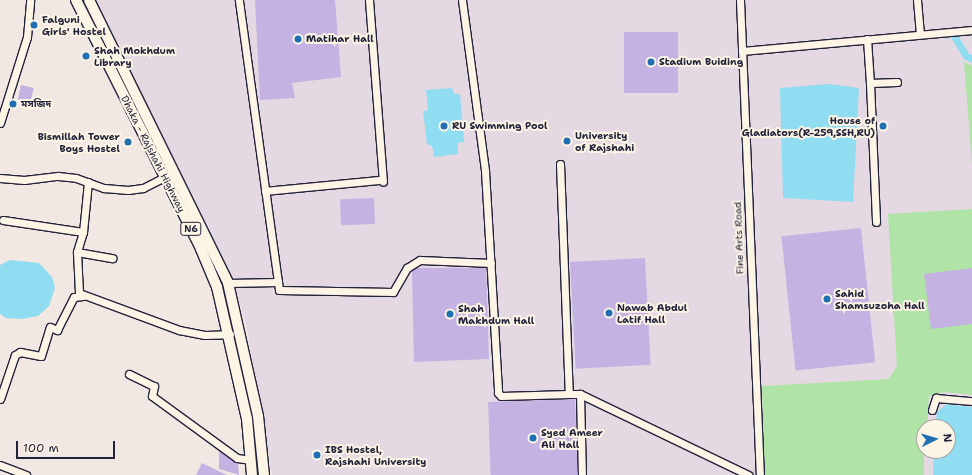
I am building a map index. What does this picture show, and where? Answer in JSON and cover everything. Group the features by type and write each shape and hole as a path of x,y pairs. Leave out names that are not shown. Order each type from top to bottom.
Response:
{"highway":[{"name":"Dhaka - Rajshahi Highway","path":"76,0 228,283 258,416 264,475"},
{"name":"Dhaka - Rajshahi Highway","path":"89,0 169,175 217,287 230,334 247,419 252,475"}],"street":[{"path":"0,123 27,37 30,0"},
{"path":"239,0 279,290 393,292 407,268 420,260 491,263"},
{"path":"265,191 381,180 368,0"},
{"path":"462,0 484,171 499,395 580,394 748,475"},
{"name":"Fine Arts Road","path":"740,0 760,475"},
{"path":"917,0 920,34"},
{"path":"742,51 972,30"},
{"path":"867,39 876,222"},
{"path":"870,83 897,82"},
{"path":"560,164 569,394"},
{"path":"0,178 24,180 58,176 88,182 104,188 128,190 143,188 169,175"},
{"path":"88,182 83,232 77,252 79,293 83,296 179,330 205,335 230,334"},
{"path":"3,220 83,232"},
{"path":"77,252 112,258"},
{"path":"228,283 278,282"},
{"path":"0,399 15,355 20,352 41,356 50,327 56,330 74,297 83,296"},
{"path":"129,374 154,386 152,396 237,458 251,460"},
{"path":"580,394 582,475"},
{"path":"932,410 936,398 972,401"},
{"path":"0,466 26,475"}],"shaded area":[{"name":"University of Rajshahi","path":"93,0 972,0 972,475 272,475 246,324 233,283"}],"green space":[{"path":"964,62 972,66 972,165"},
{"path":"972,209 972,395 945,392 929,396 928,419 916,419 916,459 924,459 924,475 765,475 762,386 889,379 897,366 888,214"}],"water":[{"path":"829,84 859,88 853,202 783,198 780,88"},
{"name":"RU Swimming Pool","path":"452,88 454,94 460,94 464,142 458,143 458,154 434,157 432,146 427,144 423,111 428,110 426,90"},
{"path":"10,260 39,263 52,277 55,288 49,306 38,316 21,319 6,318 0,314 0,265"},
{"path":"947,404 972,407 972,475 933,475 934,459 956,459 956,419 936,419 937,412"}],"building":[{"name":"Matihar Hall","path":"255,0 335,0 341,77 292,83 295,98 260,100"},
{"name":"Stadium Buiding","path":"624,32 678,32 678,93 624,93"},
{"path":"21,85 34,88 30,103 18,100"},
{"path":"374,198 375,224 341,225 340,199"},
{"name":"Sahid Shamsuzoha Hall","path":"861,228 875,362 796,371 781,236"},
{"name":"Nawab Abdul Latif Hall","path":"645,258 651,365 576,369 570,262"},
{"name":"Shah Makhdum Hall","path":"417,268 486,268 489,359 414,362 412,271"},
{"path":"972,268 972,324 931,329 924,274"},
{"name":"Syed Ameer Ali Hall","path":"575,399 578,475 491,475 488,402"},
{"path":"219,451 238,463 239,475 219,469"},
{"path":"202,463 227,475 196,475"}],"waterway":[{"path":"951,31 966,56 972,59"}],"place":[{"name":"Falguni Girls' Hostel","path":"34,25"},
{"name":"Matihar Hall","path":"298,39"},
{"name":"Shah Mokhdum Library","path":"86,56"},
{"name":"Stadium Buiding","path":"651,62"},
{"name":"মসজিদ","path":"13,104"},
{"name":"RU Swimming Pool","path":"444,126"},
{"name":"House of Gladiators(R-259,SSH,RU)","path":"883,126"},
{"name":"University of Rajshahi","path":"567,141"},
{"name":"Bismillah Tower Boys Hostel","path":"128,142"},
{"name":"Sahid Shamsuzoha Hall","path":"827,299"},
{"name":"Nawab Abdul Latif Hall","path":"609,313"},
{"name":"Shah Makhdum Hall","path":"450,314"},
{"name":"Syed Ameer Ali Hall","path":"533,438"},
{"name":"IBS Hostel, Rajshahi University","path":"317,455"}]}
